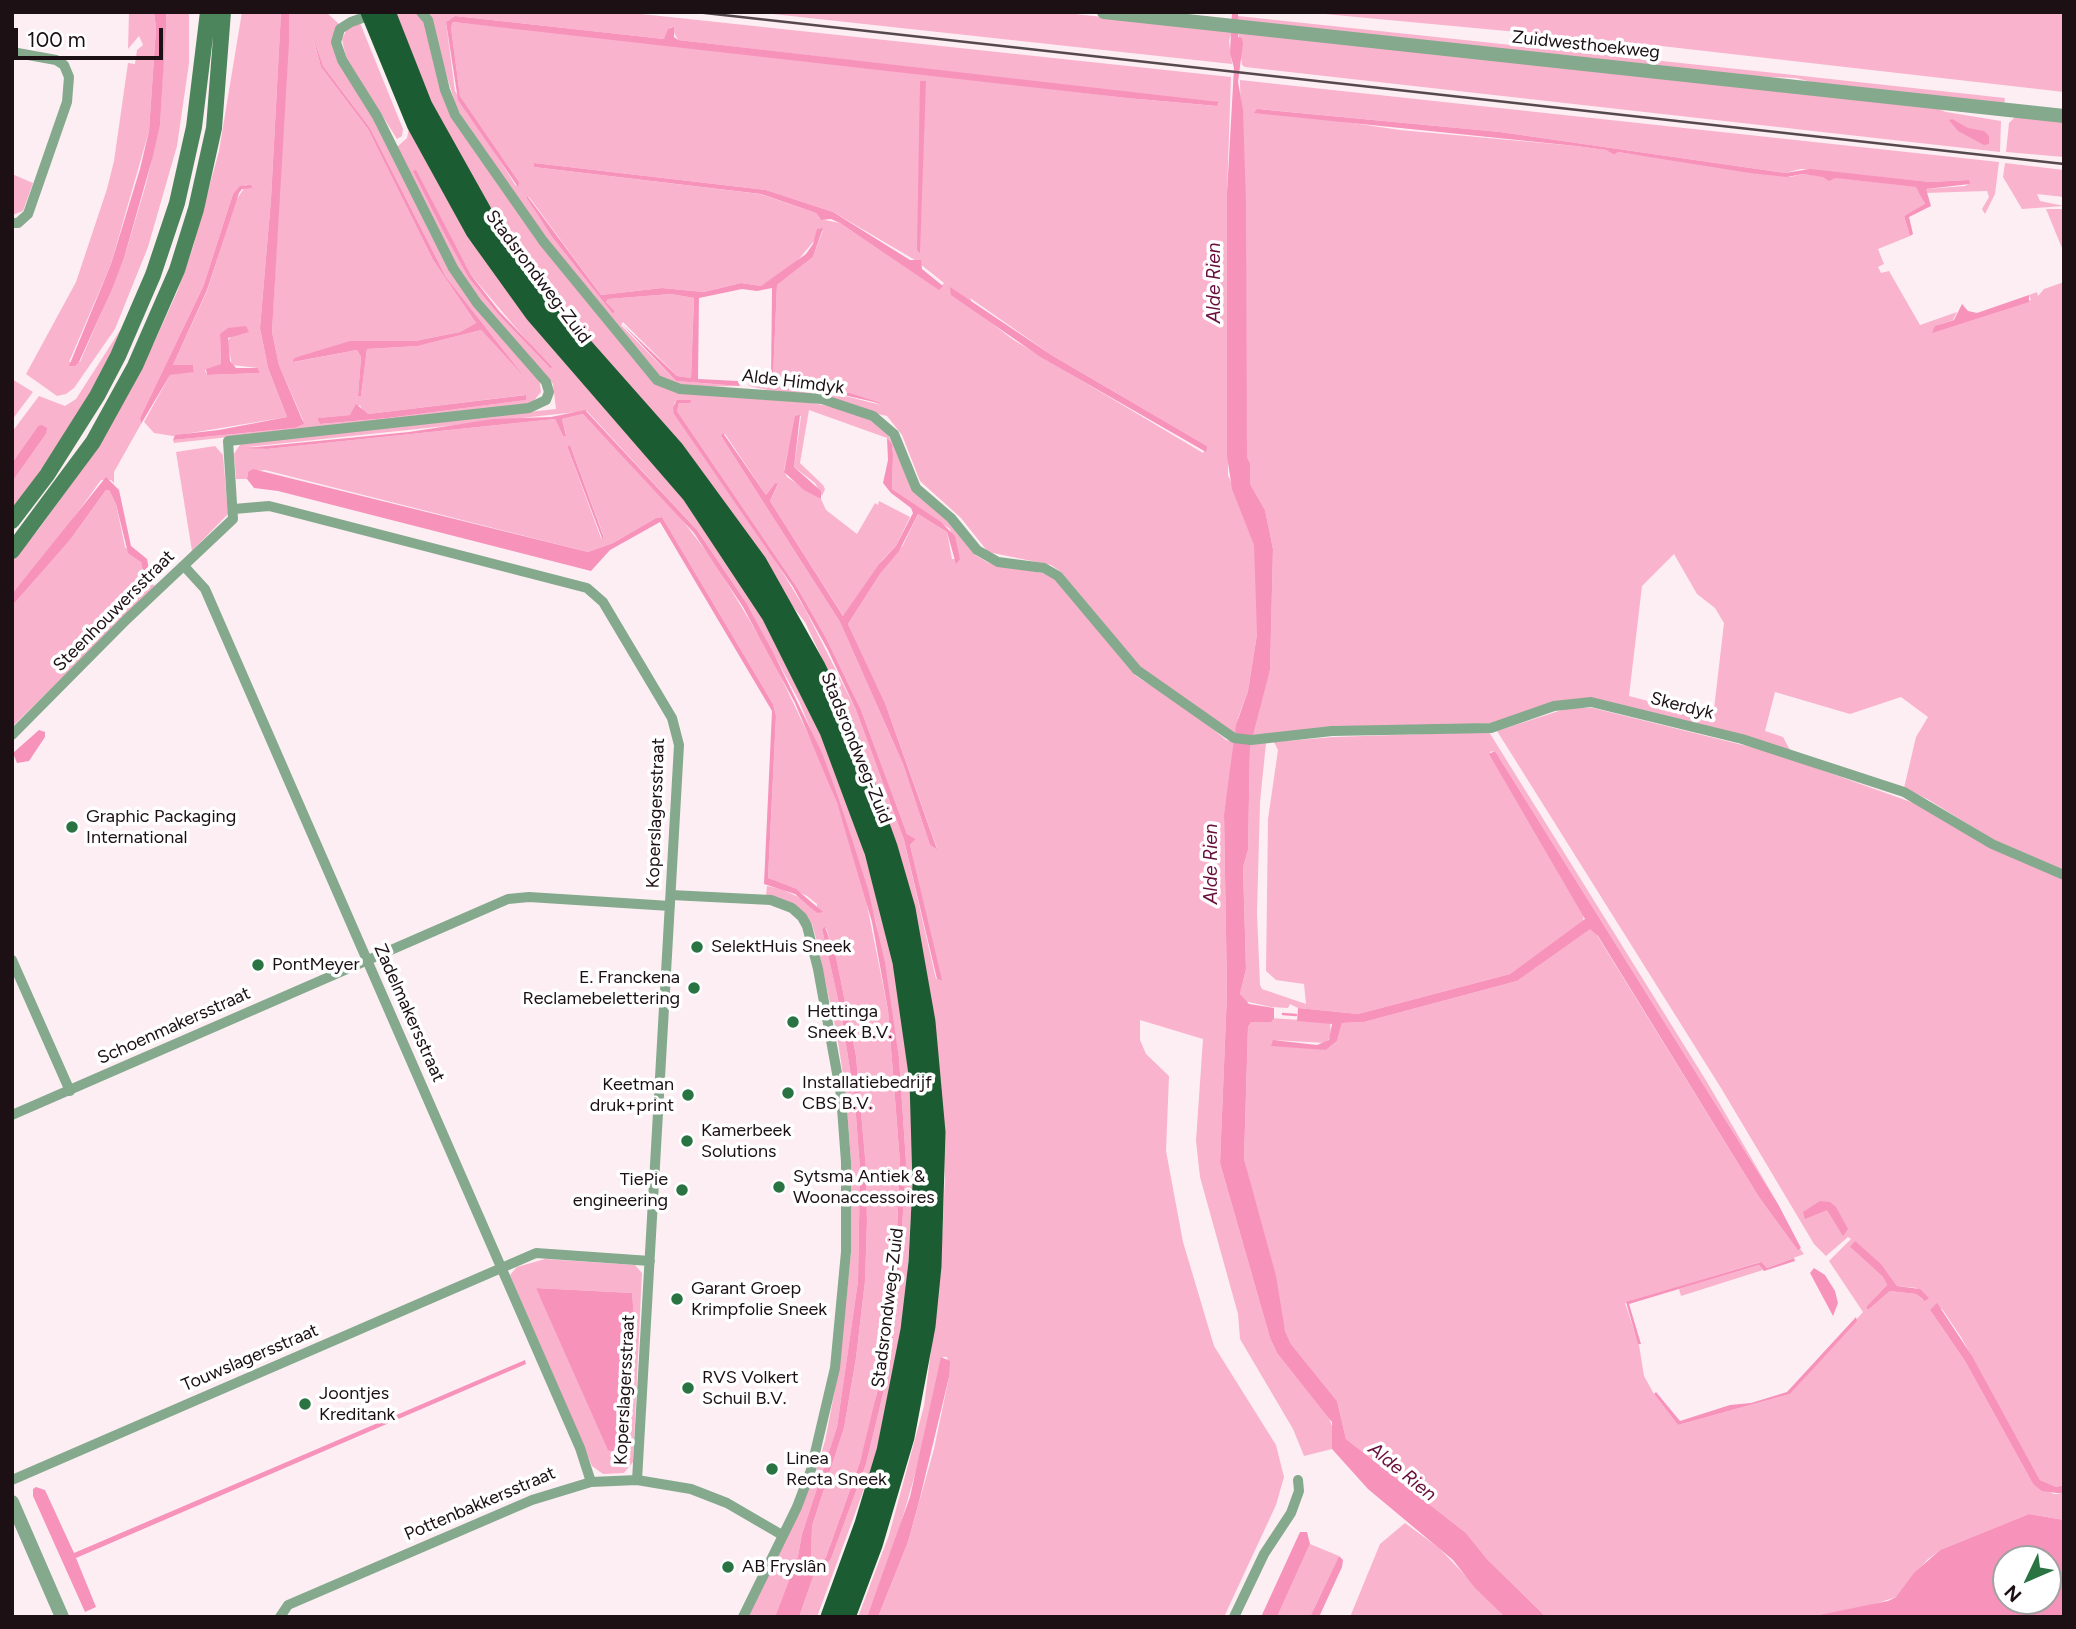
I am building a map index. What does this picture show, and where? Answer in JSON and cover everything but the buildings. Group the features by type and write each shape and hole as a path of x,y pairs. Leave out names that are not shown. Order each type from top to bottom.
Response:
{"highway":[{"name":"Stadsrondweg-Zuid","path":"386,12 423,106 464,184 495,233 544,302 675,450 757,562 816,667 844,725 888,847 906,909 926,1022 936,1132 935,1212 926,1326 905,1437 891,1489 849,1612"},
{"name":"Stadsrondweg-Zuid","path":"364,15 416,124 475,231 534,313 691,494 758,593 803,673 829,730 874,852 902,962 912,1022 919,1080 922,1184 916,1276 901,1386 883,1462 830,1617"},
{"path":"821,1617 845,1578"}],"main road":[{"path":"12,521 61,455 97,396 118,356 153,275 177,203 194,127 208,12"},
{"path":"12,551 93,442 135,366 177,270 196,209 214,128 223,12"}],"street":[{"path":"234,509 228,441 529,408 539,405 549,393 546,382 484,311 453,268 377,116 342,60 337,36 344,26 364,15 377,12"},
{"name":"Alde Himdyk","path":"422,12 428,20 445,90 455,115 543,241 657,380 680,390 822,400 873,416 894,433 916,488 951,518 977,550 998,562 1044,568 1058,576 1137,670 1225,733 1243,739 1268,738"},
{"name":"Zuidwesthoekweg","path":"1104,12 2064,116"},
{"path":"12,52 56,60 64,65 69,77 67,102 28,214 24,219 12,223"},
{"name":"Koperslagersstraat","path":"234,509 270,506 575,583 596,593 673,718 677,732 670,901 637,1480"},
{"name":"Steenhouwersstraat","path":"12,734 226,528 233,519 234,509"},
{"name":"Zadelmakersstraat","path":"184,566 205,589 580,1448 591,1482"},
{"name":"Skerdyk","path":"1268,738 1332,731 1491,728 1553,706 1591,702 1742,739 1904,792 1992,844 2064,875"},
{"name":"Schoenmakersstraat","path":"12,1115 516,897 670,901 771,900 792,908 807,926 833,1035 846,1162 847,1242 843,1305 835,1368 820,1440 797,1507 743,1617"},
{"path":"12,960 70,1091"},
{"path":"501,1268 536,1253 650,1261"},
{"name":"Touwslagersstraat","path":"12,1480 501,1268"},
{"name":"Pottenbakkersstraat","path":"279,1617 288,1605 532,1500 591,1482 637,1480 673,1484 708,1495 782,1535"},
{"path":"1234,1617 1264,1554 1291,1513 1299,1491 1298,1480"},
{"path":"12,1502 62,1617"}],"shaded area":[{"path":"129,12 154,12 156,28 149,131 111,264 69,362 80,362 124,258 146,184 160,124 166,12 189,12 189,63 177,146 148,247 115,329 74,388 57,396 26,374 76,282 107,189 114,161 128,63 135,64 137,50 143,45 139,36 128,49"},
{"path":"154,12 166,12 166,25 160,125 153,156 124,258 112,289 79,362 75,366 69,366 111,264 140,169 149,131 156,28"},
{"path":"242,12 281,12 271,199 260,328 268,368 287,417 173,436 154,433 144,422 170,375 194,371 193,365 173,365 207,291 236,200 247,184 233,194 203,287 140,418 141,424 114,472 114,483 111,480 101,480 62,534 12,594 12,560 38,530 88,461 154,343 177,292 193,247 219,151","holes":["220,334 232,336 227,341 232,365 258,368 260,373 207,375 205,370 221,364"]},
{"path":"281,12 289,12 289,42 272,332 279,365 304,424 294,428 173,440 175,435 287,417 268,368 260,328 271,199"},
{"path":"289,12 326,12 339,24 334,35 431,235 539,378 541,392 531,404 174,443 173,440 294,428 303,420 279,365 272,332","holes":["313,38 323,66 370,128 446,277 527,380 481,330 418,346 367,349 361,396 358,396 361,357 357,350 294,362 294,358 326,351 340,344 415,341 460,332 476,323 433,260 368,129 321,67","525,395 525,400 388,418 320,424 319,418 350,415 360,405 363,412 368,414"]},
{"path":"394,12 416,12 424,21 441,91 540,244 654,383 677,393 813,403 852,411 872,420 885,430 897,450 911,489 945,518 975,555 989,563 1047,574 1055,579 1136,676 1194,713 1226,740 1235,742 1224,814 1227,993 1220,1163 1270,1338 1277,1353 1329,1417 1334,1433 1332,1449 1304,1456 1293,1429 1240,1339 1238,1314 1200,1177 1196,1141 1203,1039 1140,1020 1140,1040 1146,1054 1169,1076 1166,1151 1183,1242 1214,1346 1276,1445 1284,1477 1276,1505 1224,1617 878,1617 908,1542 934,1449 949,1377 947,1357 942,1357 922,1450 899,1530 867,1617 858,1617 889,1535 924,1406 940,1278 945,1178 941,1094 836,688 805,622 532,275 443,133","holes":["675,402 691,402 679,403 677,411 798,589 826,638 861,710 907,834 916,839 910,845 941,979 936,979 904,840 856,710 805,609 770,552 677,417 673,407","809,410 887,438 892,444 892,489 950,529 960,559 952,559 947,532 918,514 903,545 880,574 848,624 885,703 937,848 930,845 903,764 840,622 721,436 725,434 766,495 775,483 778,485 770,501 844,617 882,560 896,546 910,517 879,501 878,505 875,503 857,534 826,510 821,499 787,477 784,470 796,416 801,416 794,467 815,483 822,496 825,489 800,463"]},
{"path":"427,12 623,12 1231,77 1227,193 1228,475 1252,533 1257,562 1257,634 1248,691 1238,718 1236,734 1142,669 1061,572 1051,565 988,552 961,518 920,481 902,435 887,416 749,386 748,383 817,389 881,405 850,393 776,382 773,378 777,285 813,257 823,230 794,265 761,286 741,283 704,292 662,288 601,295 529,197 526,197 552,237 613,314 615,311 606,302 608,299 671,294 694,298 691,378 677,376 623,322 621,325 676,381 740,386 681,387 663,380 539,229 457,109","holes":["455,16 664,39 671,27 678,40 1219,103 1216,106 1127,98 671,44 453,22 451,27 460,96 519,182 516,186 455,91 446,22","534,163 766,190 833,212 915,260 944,283 939,289 840,223 820,219 816,213 760,194 534,167","970,298 1053,356 1207,446 1203,453 1012,339 975,310"]},
{"path":"754,12 1057,12 1232,31 1229,41 1232,64"},
{"path":"1232,12 1238,12 1238,37 1242,38 1243,43 1238,82 1243,110 1246,205 1247,457 1250,463 1250,484 1265,510 1273,549 1270,670 1250,746 1248,850 1243,867 1246,969 1240,994 1249,1004 1274,1008 1274,1018 1271,1022 1251,1022 1248,1027 1244,1159 1276,1276 1285,1331 1291,1344 1337,1401 1346,1439 1466,1533 1487,1559 1546,1617 1505,1617 1475,1588 1453,1560 1368,1489 1332,1449 1332,1422 1277,1353 1270,1338 1220,1163 1227,993 1224,814 1236,725 1248,691 1257,634 1254,545 1232,489 1227,456 1227,193 1234,68 1230,53"},
{"path":"1303,12 2064,12 2064,92 1635,43"},
{"path":"455,16 664,39 668,29 674,27 674,37 678,40 1219,102 1217,106 1127,98 453,22 451,27 460,96 519,182 518,187 458,100 446,22"},
{"path":"1238,16 2005,98 2004,104 1819,84 1796,78 1746,76 1238,22"},
{"path":"360,23 403,129 402,136 397,139 346,58 342,39 347,29"},
{"path":"1238,31 1932,106 1946,112 2001,121 2000,152 1245,67 1242,65"},
{"path":"313,37 323,66 370,128 446,277 527,380 481,330 418,346 367,349 361,396 358,396 361,357 357,350 293,362 294,358 350,341 415,341 460,332 476,323 433,260 368,129 321,67"},
{"path":"1240,80 1999,162 1995,194 1985,214 1982,209 1989,197 1987,191 1925,193 1926,189 1965,186 1969,184 1969,180 1930,182 1801,169 1785,173 1500,132 1258,109 1400,130 1576,146 1606,150 1614,155 1618,152 1790,177 1803,174 1918,187 1925,205 1904,216 1910,236 1878,249 1884,264 1878,267 1881,273 1889,271 1920,325 1957,312 1953,320 1935,326 2031,300 2029,295 2037,292 2038,296 2044,289 2064,282 2064,870 1992,839 1929,800 1904,788 1916,737 1928,717 1901,697 1850,714 1775,692 1765,731 1783,737 1790,750 1583,698 1550,703 1493,723 1251,735 1270,670 1273,549 1265,510 1250,484 1250,463 1247,457","holes":["1674,554 1697,594 1715,608 1724,623 1713,718 1629,696 1642,586"]},
{"path":"920,81 926,81 920,253 917,250"},
{"path":"1257,109 1500,132 1785,173 1810,169 1930,182 1969,180 1970,184 1926,189 1931,206 1909,217 1913,234 1910,236 1904,216 1925,204 1916,187 1835,178 1829,181 1823,177 1803,174 1787,177 1750,173 1618,152 1614,155 1606,150 1576,146 1254,113"},
{"path":"2015,117 2064,122 2064,157 2006,152 2009,123"},
{"path":"1949,120 1968,128 1984,131 1989,136 1989,144 1984,145 1958,131"},
{"path":"409,128 684,498 777,639 847,793 891,947 911,1082 914,1165 905,1313 875,1459 817,1617 799,1617 813,1577 831,1559 866,1464 888,1373 897,1313 906,1162 899,1058 876,922 840,802 799,701 747,604 697,530 587,411 248,447 267,449 555,419 563,436 566,435 562,419 583,414 673,508 713,560 770,654 818,755 837,803 864,890 888,1010 900,1162 896,1254 891,1312 872,1419 860,1462 826,1557 820,1566 814,1568 811,1565 812,1526 844,1428 856,1358 865,1281 867,1222 866,1168 856,1056 836,957 826,928 822,929 841,1012 855,1102 860,1169 858,1281 837,1427 802,1534 798,1556 775,1617 748,1617 816,1471 825,1441 839,1369 851,1253 851,1162 846,1094 837,1035 816,938 812,924 795,904 766,896 767,886 781,889 805,900 817,913 817,904 807,896 768,878 776,716 773,704 662,517 613,543 588,552 265,470 248,472 247,479 236,479 234,454 241,443 556,409 553,384 480,301 456,266 397,147 407,138","holes":["415,170 471,275 550,368 497,313 468,277","570,445 604,537 604,538 601,538 567,446"]},
{"path":"534,163 766,190 833,212 910,260 921,260 922,269 943,286 939,290 840,223 831,219 821,220 816,213 761,194 534,167"},
{"path":"2005,163 2064,170 2064,197 2037,194 2040,201 2064,206 2022,209 2003,177"},
{"path":"416,170 471,275 499,311 552,367 550,368 497,313 468,277 413,171"},
{"path":"12,174 33,183 23,211 12,215"},
{"path":"251,185 252,188 242,189 239,193 207,290 173,365 193,365 194,372 170,375 141,424 140,418 203,287 233,194 240,186"},
{"path":"526,197 601,295 662,288 704,292 741,283 761,286 806,254 813,244 817,229 823,228 813,257 777,285 773,378 776,382 850,393 883,404 817,389 747,383 771,381 772,288 757,291 742,289 699,298 698,379 738,381 740,386 676,381 621,323 677,376 691,378 694,298 671,294 608,299 606,302 615,311 613,314 552,237"},
{"path":"2046,209 2064,209 2064,253"},
{"path":"950,287 1053,356 1207,446 1206,452 1039,356 951,295"},
{"path":"2029,295 2029,302 1932,333 1935,326 1954,320 1962,304 1968,311 1977,313"},
{"path":"128,318 96,388 12,513 12,482 46,434 38,426 12,463 12,432 39,396 65,406 76,399"},
{"path":"246,326 249,332 228,338 230,361 236,368 258,368 260,373 207,375 206,369 221,364 220,334 228,328"},
{"path":"12,379 33,392 12,420"},
{"path":"526,395 526,400 388,418 320,424 318,420 350,415 356,404 368,414"},
{"path":"677,400 691,400 690,403 679,403 677,411 798,589 826,638 861,710 907,834 916,839 910,845 942,980 937,979 904,840 856,710 828,650 793,587 674,414 673,407"},
{"path":"585,410 697,530 747,604 822,753 868,889 885,963 899,1058 906,1162 897,1313 888,1373 866,1464 831,1559 813,1577 799,1617 775,1617 798,1556 802,1534 837,1427 858,1281 860,1169 855,1102 841,1012 822,929 825,927 836,957 856,1056 866,1168 867,1222 865,1281 856,1358 844,1428 812,1526 811,1565 814,1568 820,1566 826,1557 860,1462 882,1372 896,1254 900,1162 888,1010 872,922 837,803 795,703 743,607 694,533 583,414 562,419 566,436 563,436 555,419 267,449 246,448 409,432 493,419 551,417"},
{"path":"800,415 794,467 821,491 821,499 804,490 784,472 795,416"},
{"path":"38,426 47,428 46,434 12,482 12,463"},
{"path":"723,433 766,495 775,483 778,484 770,501 843,616 879,564 896,546 913,513 911,508 891,493 883,483 888,460 887,438 892,444 892,489 941,522 955,536 960,559 956,564 947,532 918,514 899,551 880,574 848,624 885,703 937,849 930,845 903,764 840,622 721,436"},
{"path":"570,445 604,538 567,446"},
{"path":"215,446 223,455 228,514 192,551 176,452"},
{"path":"253,469 588,552 613,543 662,517 773,704 776,716 768,878 796,889 823,912 817,913 795,894 764,884 772,711 660,522 610,550 591,571 278,491 254,488 247,479 248,472"},
{"path":"106,477 119,490 131,546 147,559 151,579 146,581 141,562 128,553 116,504 109,490 106,490 70,540 12,606 12,594"},
{"path":"106,490 109,490 116,504 125,547 141,562 149,581 155,586 12,727 12,606 70,540"},
{"path":"1568,708 1593,708 1771,752 1925,807 2064,879 2064,1485 2056,1487 2040,1480 1961,1337 1942,1309 1930,1310 1965,1361 2033,1484 2054,1494 2064,1494 2064,1520 2029,1514 1940,1550 1927,1560 1896,1597 1872,1605 1809,1617 1546,1617 1487,1559 1466,1533 1346,1439 1337,1401 1291,1344 1285,1331 1244,1159 1248,1027 1251,1022 1270,1022 1271,1018 1330,1022 1331,1036 1326,1043 1273,1040 1326,1050 1337,1041 1342,1023 1364,1022 1517,981 1590,928 1595,932 1757,1194 1804,1254 1767,1268 1760,1262 1625,1303 1639,1345 1644,1376 1654,1394 1678,1425 1790,1394 1863,1312 1829,1261 1851,1239 1848,1237 1826,1256 1814,1244 1721,1088 1497,731","holes":["1850,1247 1882,1265 1897,1286 1917,1288 1923,1300 1916,1294 1890,1291 1868,1310 1866,1307 1887,1285 1883,1277"]},
{"path":"39,730 45,732 45,737 29,761 17,763 13,753"},
{"path":"1489,732 1707,1082 1778,1204 1495,751 1490,752 1584,913 1583,921 1510,974 1358,1014 1298,1008 1290,1004 1288,1008 1271,1007 1244,1001 1240,994 1246,969 1243,867 1248,850 1250,744 1266,743 1260,802 1257,913 1260,985 1262,989 1306,1004 1304,984 1276,980 1266,971 1268,819 1278,750 1274,742 1333,737"},
{"path":"1495,751 1778,1204 1801,1248 1798,1250 1757,1194 1598,936 1590,929 1517,981 1364,1022 1342,1023 1337,1041 1326,1050 1271,1046 1273,1040 1317,1045 1329,1040 1332,1024 1297,1021 1298,1008 1358,1014 1510,974 1585,919 1489,754"},
{"path":"1820,1201 1830,1202 1836,1207 1848,1229 1843,1236 1827,1210 1805,1219 1803,1212"},
{"path":"1855,1241 1882,1265 1897,1286 1920,1289 1929,1298 1925,1301 1916,1294 1890,1291 1868,1310 1866,1307 1887,1285 1883,1277 1850,1247"},
{"path":"1794,1258 1795,1261 1764,1271 1759,1265 1629,1304 1641,1344 1638,1344 1626,1302 1761,1262 1767,1268"},
{"path":"545,1259 635,1265 642,1273 633,1462 624,1473 603,1474 592,1466 510,1275 517,1267","holes":["536,1288 632,1293 634,1317 619,1455"]},
{"path":"1759,1265 1763,1270 1681,1296 1679,1289"},
{"path":"1814,1268 1825,1275 1835,1291 1838,1303 1833,1316 1810,1273"},
{"path":"536,1288 632,1293 634,1317 620,1455 608,1450"},
{"path":"1937,1303 1972,1356 2040,1480 2056,1487 2064,1485 2064,1494 2042,1491 2033,1484 1965,1361 1930,1310"},
{"path":"1856,1317 1857,1321 1790,1394 1678,1425 1654,1394 1656,1392 1680,1421 1730,1405 1751,1403 1787,1392"},
{"path":"941,1357 950,1361 949,1377 908,1542 878,1617 867,1617 910,1497"},
{"path":"525,1360 526,1364 76,1558 96,1607 85,1612 33,1496 33,1489 36,1487 45,1490 74,1553"},
{"path":"2029,1514 2064,1520 2064,1616 1809,1617 1888,1601 1896,1597 1914,1573 1940,1550"},
{"path":"1405,1523 1439,1548 1505,1617 1350,1617 1380,1544"},
{"path":"1300,1532 1307,1532 1310,1544 1277,1617 1261,1617"},
{"path":"1310,1544 1339,1556 1310,1617 1277,1617"},
{"path":"1339,1556 1343,1560 1342,1567 1319,1617 1310,1617"}],"waterway":[{"path":"1283,1014 1296,1015"}],"railway":[{"path":"696,12 2064,164"}],"place":[{"name":"Graphic Packaging International","path":"72,827"},
{"name":"SelektHuis Sneek","path":"697,947"},
{"name":"PontMeyer","path":"258,965"},
{"name":"E. Franckena Reclamebelettering","path":"694,988"},
{"name":"Hettinga Sneek B.V.","path":"793,1022"},
{"name":"Installatiebedrijf CBS B.V.","path":"788,1093"},
{"name":"Keetman druk+print","path":"688,1095"},
{"name":"Kamerbeek Solutions","path":"687,1141"},
{"name":"Sytsma Antiek & Woonaccessoires","path":"779,1187"},
{"name":"TiePie engineering","path":"682,1190"},
{"name":"Garant Groep Krimpfolie Sneek","path":"677,1299"},
{"name":"RVS Volkert Schuil B.V.","path":"688,1388"},
{"name":"Joontjes Kreditank","path":"305,1404"},
{"name":"Linea Recta Sneek","path":"772,1469"},
{"name":"AB Fryslân","path":"728,1567"}],"water label":[{"name":"Alde Rien","path":"1214,283"},
{"name":"Alde Rien","path":"1211,864"},
{"name":"Alde Rien","path":"1402,1472"}]}
